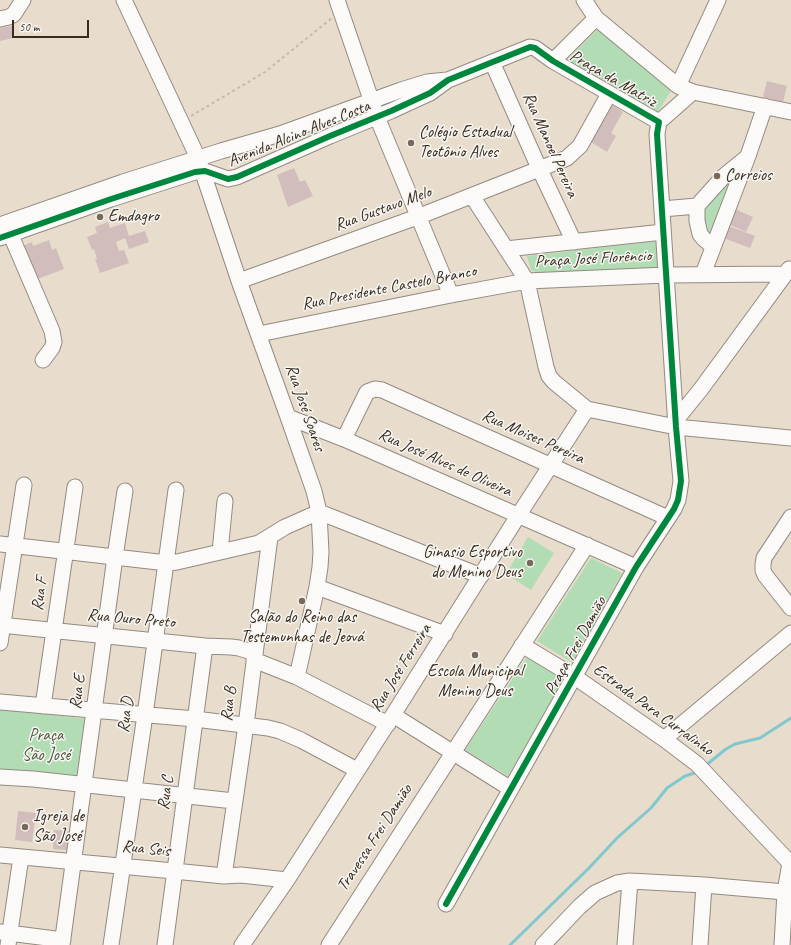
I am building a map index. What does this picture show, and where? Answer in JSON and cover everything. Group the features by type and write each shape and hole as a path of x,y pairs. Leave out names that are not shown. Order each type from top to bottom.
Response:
{"street":[{"path":"0,19 14,14 23,0"},
{"name":"Rua José Soares","path":"124,0 182,122 199,165 314,492 319,512 321,552 317,587 297,678"},
{"path":"584,0 596,18"},
{"path":"678,86 718,0"},
{"path":"338,6 377,117 420,216 451,295"},
{"name":"Praça da Matriz","path":"596,18 678,86 693,92 659,122 553,61 596,18"},
{"name":"Avenida Alcino Alves Costa","path":"199,165 223,178 233,178 430,93 448,80 530,47 535,48 553,61"},
{"name":"Rua Manoel Pereira","path":"492,62 574,242"},
{"name":"Avenida Alcino Alves Costa","path":"4,230 109,193 199,165 371,100 427,82 448,80"},
{"path":"693,92 791,112"},
{"name":"Rua Gustavo Melo","path":"239,281 420,216 567,158 576,151 609,94"},
{"path":"703,274 748,156 765,106"},
{"path":"323,119 330,136"},
{"path":"659,122 657,134 663,232"},
{"path":"713,247 700,234 697,221 697,206 724,176 748,156"},
{"path":"472,196 506,249"},
{"path":"662,209 697,206"},
{"path":"4,230 52,331 54,342 52,348 43,360"},
{"name":"Praça José Florêncio","path":"663,232 666,275 527,281 506,249 574,242 663,232"},
{"path":"666,275 788,270"},
{"path":"676,424 788,270"},
{"name":"Praça Frei Damião","path":"446,904 636,567 678,500 681,481 666,275"},
{"path":"527,281 549,376 554,382 587,409 676,424 791,438"},
{"name":"Rua Presidente Castelo Branco","path":"259,334 527,281"},
{"name":"Rua Moises Pereira","path":"344,439 366,392 375,389 382,390 668,518"},
{"name":"Rua José Ferreira","path":"242,945 287,880 357,770 391,720 518,516 587,409"},
{"name":"Rua José Alves de Oliveira","path":"288,417 344,439 587,545"},
{"path":"0,643 7,545 24,484"},
{"name":"Rua F","path":"43,706 75,487"},
{"name":"Rua D","path":"111,945 146,715 176,490"},
{"name":"Rua E","path":"63,943 125,491"},
{"path":"220,552 225,501"},
{"path":"7,545 167,563 177,562 260,544 285,527 319,512 481,576"},
{"path":"791,517 764,558 763,570 765,575 791,608"},
{"name":"Rua B","path":"224,876 246,724 270,537"},
{"path":"452,752 587,545 636,567"},
{"path":"317,587 445,634"},
{"name":"Rua Ouro Preto","path":"1,625 205,646 239,648 297,678 391,720"},
{"path":"664,738 791,633"},
{"name":"Praça Frei Damião","path":"522,645 575,677"},
{"name":"Rua C","path":"165,945 205,646"},
{"name":"Estrada Para Curralinho","path":"575,677 664,738 702,770 790,862"},
{"path":"0,702 195,719 246,724 268,728 289,735 357,770"},
{"path":"391,720 452,752 511,789"},
{"name":"Travessa Frei Damião","path":"329,945 452,752"},
{"path":"0,777 33,779 234,801"},
{"name":"Rua Seis","path":"0,855 224,876 241,875 287,880"},
{"path":"21,857 6,937 63,943"},
{"path":"782,945 790,862"},
{"path":"543,945 579,907 595,893 618,883 630,881 704,885 788,894"},
{"path":"625,945 630,881"},
{"path":"700,945 704,885"}],"path":[{"path":"182,122 265,72 338,6"}],"green space":[{"path":"599,28 671,91 657,113 567,60"},
{"path":"734,175 712,236 707,233 702,219 709,200"},
{"path":"658,241 661,268 540,274 531,270 527,256"},
{"name":"Ginasio Esportivo do Menino Deus","path":"528,537 554,553 531,590 506,574"},
{"path":"591,558 622,573 573,663 537,641"},
{"path":"527,657 564,680 508,776 465,750"},
{"name":"Praça São José","path":"0,709 88,719 80,781 0,771"}],"building":[{"path":"12,26 13,38 0,41 0,28"},
{"path":"767,81 787,86 783,102 763,97"},
{"path":"609,103 623,112 611,133 616,136 607,152 588,140"},
{"path":"294,168 300,182 305,180 313,196 288,207 277,175"},
{"path":"735,209 753,217 746,232 728,224"},
{"path":"108,222 110,228 125,223 129,236 145,231 149,242 129,249 125,238 116,242 119,251 124,250 129,263 100,273 95,259 97,259 94,249 92,250 87,237 97,233 95,227"},
{"path":"726,225 755,236 750,248 721,237"},
{"path":"49,240 52,250 56,248 64,269 35,280 23,246 32,242 33,246"},
{"name":"Igreja de São José","path":"18,811 36,813 32,842 15,840"},
{"path":"54,830 69,831 67,850 53,849"}],"waterway":[{"path":"705,766 726,749 735,744 760,738 791,718"},
{"path":"510,945 589,868 617,838 651,808 667,788 685,776 698,772"}],"cycle path":[{"path":"0,238 111,199 195,172 205,171 228,179 237,177 391,111 430,93 448,80 530,47 535,48 553,61 659,122 657,134 676,427 681,481 678,500 674,509 636,567 446,904"}],"place":[{"name":"Colégio Estadual Teotônio Alves","path":"411,143"},
{"name":"Correios","path":"717,176"},
{"name":"Emdagro","path":"100,217"},
{"name":"Ginasio Esportivo do Menino Deus","path":"530,563"},
{"name":"Salão do Reino das Testemunhas de Jeová","path":"302,601"},
{"name":"Escola Municipal Menino Deus","path":"475,655"},
{"name":"Igreja de São José","path":"25,827"}]}
